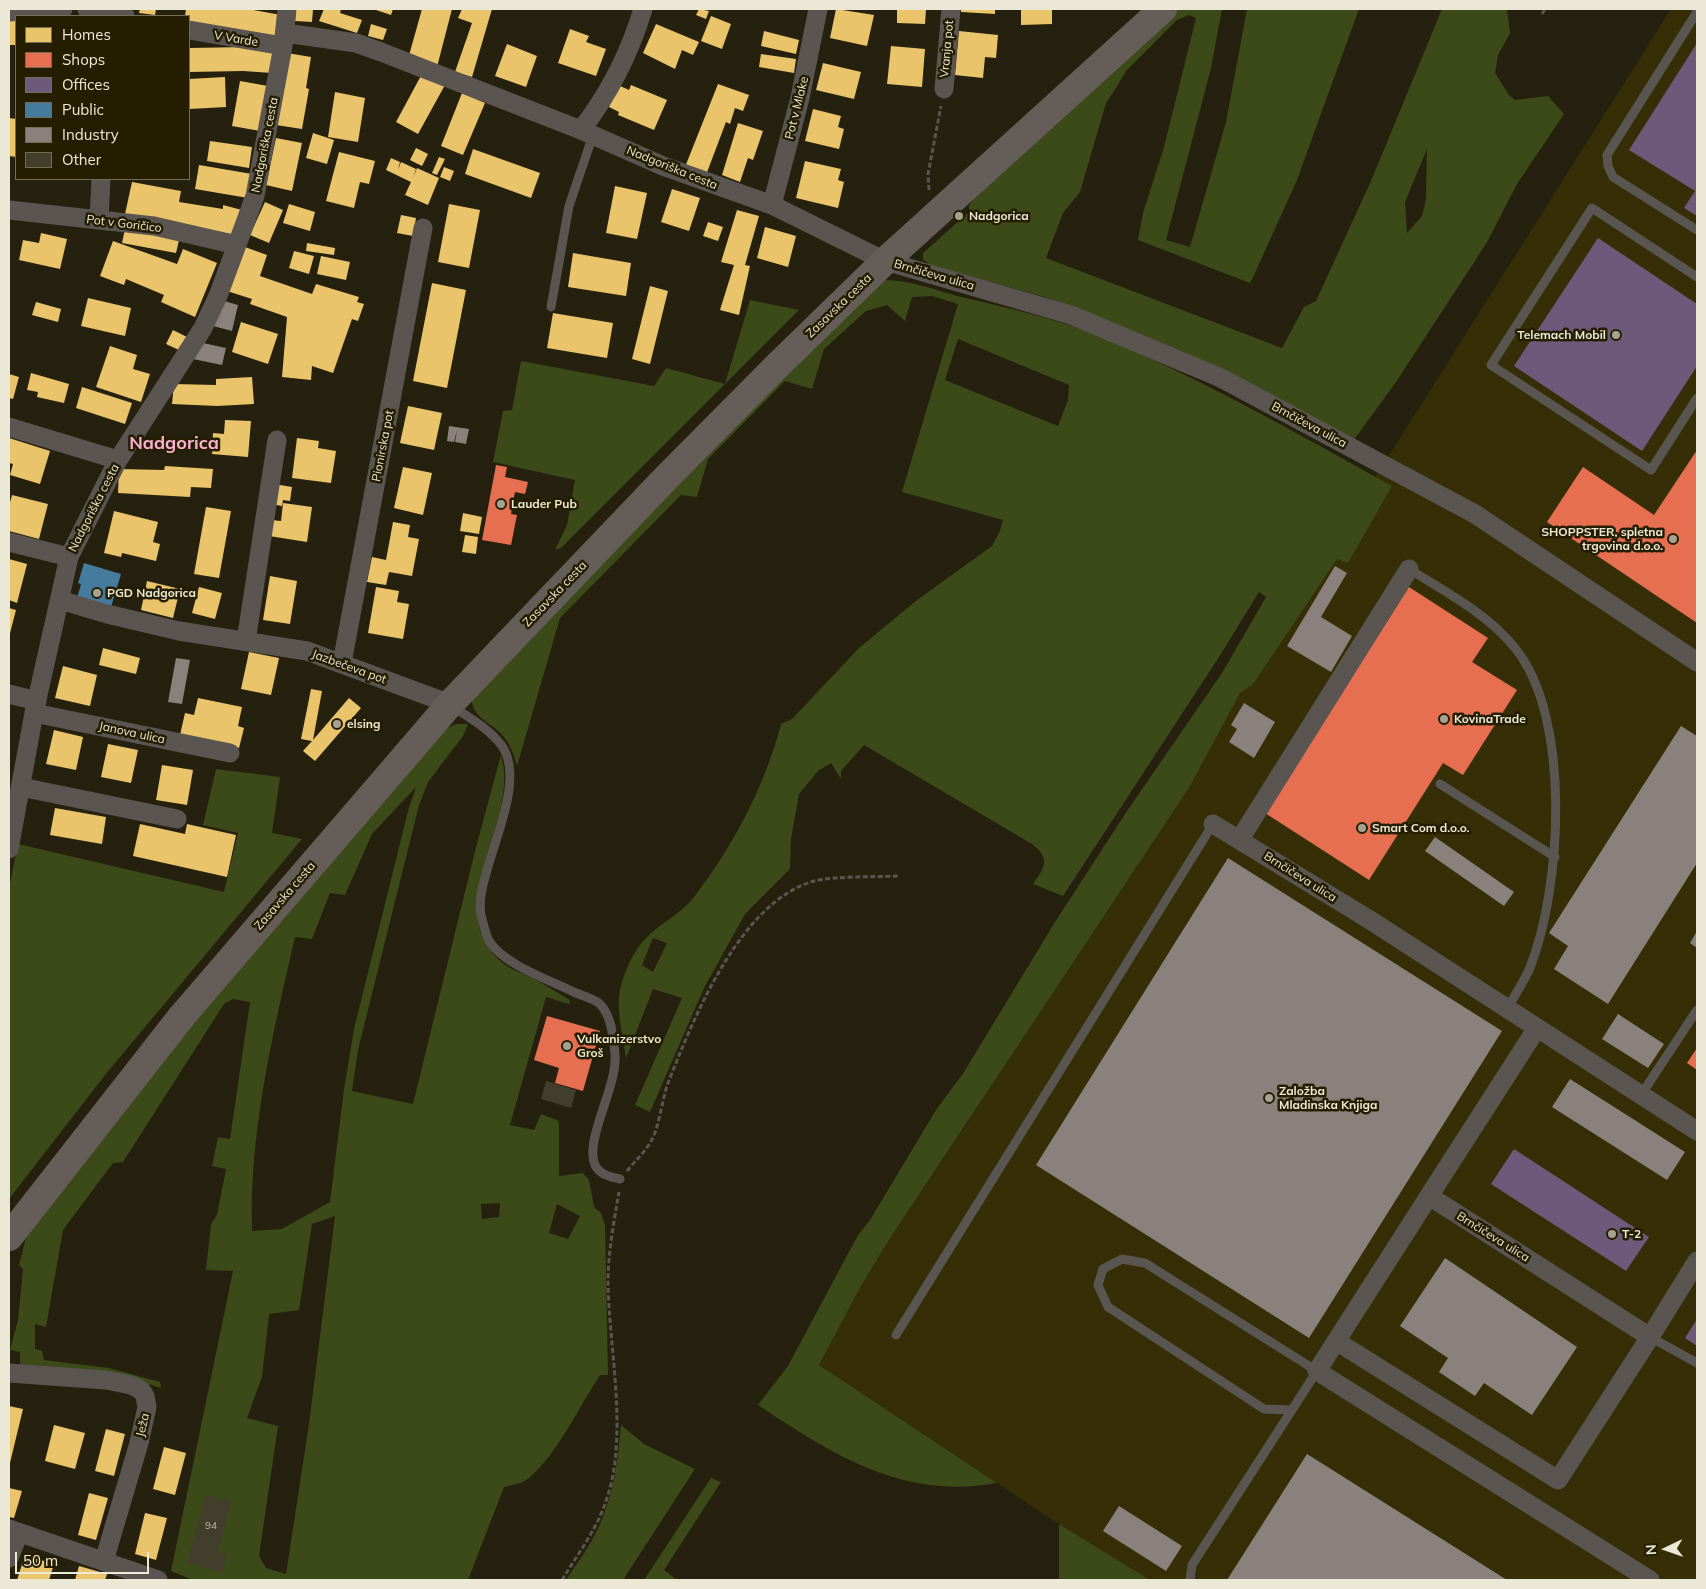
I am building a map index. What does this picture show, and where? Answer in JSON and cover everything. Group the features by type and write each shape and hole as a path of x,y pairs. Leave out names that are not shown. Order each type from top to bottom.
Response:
{"main road":[{"name":"Zasavska cesta","path":"9,1238 182,1016 450,704 665,479 885,261 1163,9"}],"street":[{"path":"9,12 63,9"},
{"path":"87,9 120,15"},
{"path":"284,40 287,9"},
{"path":"587,132 597,109 616,76 644,9"},
{"name":"Pot v Mlake","path":"772,205 800,98 818,9"},
{"name":"Vranja pot","path":"944,89 951,9"},
{"name":"V Varde","path":"190,30 284,40"},
{"name":"Nadgoriška cesta","path":"9,849 36,707 69,557 118,460 203,328 255,196 284,40 356,43 587,132 663,166 772,205 885,261"},
{"path":"99,220 100,180"},
{"name":"Pot v Goričico","path":"9,210 154,226 237,245"},
{"name":"Pionirska pot","path":"342,662 423,228"},
{"name":"Brnčičeva ulica","path":"885,261 1072,315 1220,378 1474,514 1697,662"},
{"path":"9,426 118,460"},
{"path":"246,641 277,440"},
{"path":"9,542 69,557"},
{"path":"1240,839 1409,569"},
{"name":"Jazbečeva pot","path":"60,600 179,631 307,652 342,662 450,704"},
{"name":"Janova ulica","path":"9,694 36,707 230,753"},
{"path":"21,786 177,819"},
{"name":"Brnčičeva ulica","path":"1213,824 1370,920 1697,1131"},
{"path":"1537,1028 1317,1371 1650,1580"},
{"name":"Brnčičeva ulica","path":"1429,1196 1650,1337"},
{"path":"1336,1341 1558,1480 1697,1261"},
{"name":"Ježa","path":"9,1373 106,1380 131,1385 141,1390 145,1396 147,1407 114,1570"},
{"path":"9,1558 14,1531 114,1570 158,1580"}],"lane":[{"path":"1697,12 1608,155 1608,166 1613,176 1697,230"},
{"path":"551,307 569,206 587,132"},
{"path":"1697,277 1592,208 1492,364 1651,470 1697,398"},
{"path":"1409,569 1482,616 1515,647 1535,677 1548,718 1554,788 1555,857 1541,933 1529,970 1507,1010"},
{"path":"450,704 488,731 502,747 511,775 503,816 492,851 482,897 481,914 489,941 508,960 599,1004 610,1019 615,1056 615,1076 595,1137 593,1152 596,1165 604,1175 620,1179"},
{"path":"1440,784 1555,857"},
{"path":"896,1335 1213,824"},
{"path":"1641,1095 1697,1010"},
{"path":"1190,1580 1192,1565 1317,1371 1145,1263 1122,1259 1103,1269 1098,1284 1108,1307 1264,1409 1291,1410"},
{"path":"1650,1337 1697,1363"}],"path":[{"path":"1542,14 1545,9"},
{"path":"928,194 928,174 944,89"},
{"path":"562,1580 597,1522 607,1500 614,1469 617,1441 608,1281 620,1179 652,1140 662,1098 691,1025 730,954 764,910 789,892 815,881 898,876"}],"shaded area":[{"path":"1671,9 1697,9 1697,1580 1150,1580 1059,1524 819,1365 861,1286 887,1243 968,1122"}],"green space":[{"path":"1176,9 1222,9 1211,68 1166,240 1190,247 1226,122 1247,9 1359,9 1297,180 1250,283 1138,240 1143,213 1164,147 1196,18 1189,15 1177,20 1126,71 1106,103 1080,192 1063,213 1046,258 1282,348 1304,307 1316,301 1371,181 1442,9 1507,9 1510,33 1498,55 1495,73 1509,95 1515,100 1548,96 1564,114 1517,184 1486,244 1396,382 1353,441 1076,309 1048,298 930,265 923,259 923,253 969,212 969,206 989,176","holes":["1427,149 1426,199 1422,216 1407,233 1405,202"]},
{"path":"884,280 913,284 1031,314 1099,336 1211,388 1392,486 1348,563 1337,559 1253,684 1240,693 1190,786 887,1243 861,1286 819,1365 997,1483 963,1487 931,1485 900,1479 870,1469 842,1456 814,1441 758,1405 788,1366 858,1235 870,1220 936,1110 964,1072 1055,922 1127,811 1222,673 1266,597 1259,592 1219,657 1063,896 1033,884 1041,873 1044,859 1038,849 1032,844 864,745 841,771 841,779 831,763 818,771 799,794 791,839 790,869 745,914 704,988 650,1112 635,1105 682,998 653,989 626,1058 620,1019 619,997 625,974 636,951 651,933 689,903 722,857 757,793 781,724 792,719 859,648 917,600 992,546 1000,531 1003,520 902,492 958,304 932,296 912,297 905,321 887,305 866,311 824,349 812,389 785,381 708,459 697,497 681,495 560,618 517,766 506,740 480,717 471,699 665,490","holes":["958,339 1069,385 1068,400 1058,426 945,380","653,938 667,943 653,972 642,965"]},
{"path":"750,300 799,310 725,384"},
{"path":"521,361 654,386 666,368 725,384 561,548 555,550 567,525 575,480 493,462 503,411 512,410"},
{"path":"457,724 468,724 463,736 428,782 419,805 358,1050 352,1091 413,1104 476,847 501,755 504,780 501,806 479,887 477,912 483,937 502,963 570,1000 569,1004 546,997 510,1125 534,1130 541,1114 559,1121 559,1176 583,1173 589,1180 594,1207 601,1213 605,1225 608,1375 600,1375 559,1443 540,1468 523,1482 504,1487 468,1580 193,1580 171,1571 233,1271 206,1270 211,1224 217,1215 226,1169 212,1166 218,1137 230,1139 250,1002 233,999 224,1004 123,1162 113,1163 63,1230 46,1327 35,1324 35,1349 42,1351 44,1360 109,1368 160,1382 161,1388 116,1374 20,1367 20,1352 10,1350 18,1320 23,1269 19,1265 26,1238 47,1205 202,1009 444,729","holes":["416,787 408,811 354,1029 344,1089 330,1202 282,1229 252,1231 252,1194 258,1120 271,1046 295,937 312,939 330,893 345,895 372,834","500,1203 499,1217 482,1219 481,1204","557,1204 580,1216 568,1239 549,1233","335,1216 309,1424 286,1574 266,1568 259,1556 278,1426 247,1418 262,1377 269,1314 299,1310 312,1224"]},
{"path":"216,769 280,777 272,833 302,839 105,1075 9,1199 9,888 18,844 224,892 238,833 203,825"},
{"path":"621,1425 644,1444 695,1469 623,1580 566,1580 593,1538 605,1512 615,1475"},
{"path":"711,1478 721,1482 664,1570 677,1580 644,1580"},
{"path":"1059,1524 1150,1580 1059,1580"}],"building: Homes":[{"path":"140,9 156,9 155,15 139,13"},
{"path":"186,9 248,9 281,15 277,39 190,23 190,15 185,15"},
{"path":"296,9 313,9 312,22 295,21"},
{"path":"324,9 341,9 340,13 362,20 357,33 319,21"},
{"path":"376,9 393,9 391,15"},
{"path":"422,9 452,9 437,67 408,59"},
{"path":"462,9 492,9 472,77 455,72 472,23 458,18"},
{"path":"699,9 709,11 706,19 696,15"},
{"path":"836,9 874,15 867,46 830,38"},
{"path":"897,9 926,9 925,24 897,23"},
{"path":"961,9 995,9 995,14 961,12"},
{"path":"1021,9 1052,9 1052,24 1021,25"},
{"path":"15,15 15,45 9,45 9,16"},
{"path":"711,16 731,24 722,49 701,41"},
{"path":"371,24 387,29 383,40 368,36"},
{"path":"656,24 699,42 693,55 682,50 675,69 643,53"},
{"path":"570,29 589,36 586,42 606,49 596,76 558,63"},
{"path":"764,31 799,40 796,54 761,46"},
{"path":"959,31 998,35 996,58 985,57 983,78 955,75"},
{"path":"507,44 537,56 526,87 495,76"},
{"path":"891,46 925,49 922,87 887,84"},
{"path":"246,47 274,52 272,73 243,71 190,72 190,48"},
{"path":"287,53 311,57 306,88 309,89 302,129 276,125"},
{"path":"761,54 796,59 794,73 759,67"},
{"path":"823,63 861,72 854,99 816,90"},
{"path":"423,72 445,85 418,134 396,122"},
{"path":"225,77 226,107 190,109 190,79"},
{"path":"240,81 268,86 260,131 232,126"},
{"path":"718,84 749,95 743,111 735,108 730,124 726,122 706,175 685,167"},
{"path":"618,85 629,90 631,85 667,100 654,130 618,115 619,112 609,107"},
{"path":"335,92 365,98 358,142 328,137"},
{"path":"462,93 485,103 463,155 441,146"},
{"path":"813,109 841,116 838,127 844,129 839,149 805,141"},
{"path":"9,118 15,119 15,157 9,156"},
{"path":"738,123 763,131 753,160 748,158 740,182 722,175"},
{"path":"313,133 334,140 327,164 306,158"},
{"path":"276,138 302,143 292,191 266,185"},
{"path":"210,141 252,147 249,168 207,161"},
{"path":"416,148 428,154 422,166 410,160"},
{"path":"473,149 540,173 531,198 465,174"},
{"path":"339,152 375,161 369,184 360,182 354,208 326,201"},
{"path":"439,157 445,159 437,175 432,173"},
{"path":"391,158 400,162 398,170 401,162 416,169 413,178 417,168 439,178 428,205 405,195 411,182 386,170"},
{"path":"805,161 841,169 838,180 844,182 838,208 796,198"},
{"path":"199,165 252,174 248,198 195,189"},
{"path":"444,167 454,171 450,181 440,177"},
{"path":"132,182 181,191 179,202 223,209 223,205 242,210 236,235 125,214"},
{"path":"615,186 647,193 637,239 606,233"},
{"path":"672,189 700,198 689,231 661,222"},
{"path":"265,202 283,210 269,243 250,235"},
{"path":"289,204 315,212 310,231 283,223"},
{"path":"449,204 480,210 469,268 438,262"},
{"path":"737,210 759,216 745,265 750,266 739,315 720,310 734,265 721,262"},
{"path":"401,215 416,218 413,236 397,233"},
{"path":"708,222 723,227 718,241 703,236"},
{"path":"765,227 796,236 788,267 757,258"},
{"path":"125,229 180,236 176,253 122,243"},
{"path":"41,233 67,239 60,269 19,260 23,240 39,243"},
{"path":"113,241 177,264 183,249 217,263 195,317 161,302 164,295 126,279 124,285 100,276"},
{"path":"307,243 335,248 334,255 306,251"},
{"path":"242,246 267,255 260,276 312,294 316,284 359,297 357,302 364,304 358,321 352,319 333,373 312,366 311,380 282,377 287,317 250,304 252,299 227,291"},
{"path":"294,251 314,256 309,274 289,268"},
{"path":"573,253 631,263 626,296 568,287"},
{"path":"321,256 350,262 346,280 317,274"},
{"path":"432,283 466,290 447,388 413,381"},
{"path":"650,286 668,291 650,364 632,359"},
{"path":"88,298 131,308 125,336 81,326"},
{"path":"36,302 61,309 58,322 32,315"},
{"path":"553,313 613,323 607,358 547,348"},
{"path":"241,322 278,334 268,364 232,352"},
{"path":"173,330 187,337 181,351 166,344"},
{"path":"110,346 137,355 133,369 150,374 141,402 96,387"},
{"path":"31,373 69,384 64,403 37,397 38,392 27,390"},
{"path":"9,374 19,377 13,399 9,398"},
{"path":"252,377 254,404 217,406 172,404 174,384 216,385 216,379"},
{"path":"82,387 132,403 125,424 76,408"},
{"path":"408,406 442,413 434,450 400,443"},
{"path":"225,420 251,421 248,457 212,454 213,433 224,434"},
{"path":"9,438 50,451 40,484 10,475 13,464 9,463"},
{"path":"297,438 319,441 318,448 336,451 331,483 292,478"},
{"path":"165,466 213,469 211,488 191,487 190,497 118,493 119,469 164,470"},
{"path":"403,467 432,473 423,515 394,508"},
{"path":"274,484 292,487 290,501 283,500 282,506 271,504"},
{"path":"12,495 48,504 39,539 9,531 9,506"},
{"path":"283,503 312,507 307,542 269,536 271,520 281,521"},
{"path":"206,507 231,511 219,578 194,574"},
{"path":"114,511 158,522 153,542 160,544 156,561 122,553 121,557 104,553"},
{"path":"463,513 482,517 479,534 460,531"},
{"path":"393,522 410,525 408,537 419,539 412,576 389,572 386,585 367,582 372,557 386,560"},
{"path":"465,535 478,537 476,554 462,552"},
{"path":"9,559 27,564 17,603 9,600"},
{"path":"270,576 297,581 290,624 263,620"},
{"path":"147,581 180,589 173,618 141,610"},
{"path":"199,587 222,593 215,619 192,613"},
{"path":"376,587 399,591 397,602 409,604 403,639 368,633"},
{"path":"9,608 16,610 9,637"},
{"path":"103,648 140,658 136,674 99,665"},
{"path":"249,652 279,658 271,695 241,689"},
{"path":"63,666 97,675 90,706 55,698"},
{"name":"elsing","path":"311,689 322,691 313,740 349,698 361,708 315,761 303,751 312,741 301,739"},
{"path":"198,698 242,707 238,726 244,728 239,748 180,735 185,713 194,715"},
{"path":"54,730 83,737 76,770 46,764"},
{"path":"108,744 138,750 131,783 101,777"},
{"path":"162,765 193,770 187,805 156,800"},
{"path":"55,808 106,817 102,844 50,835"},
{"path":"140,824 185,834 187,824 236,835 227,877 133,856"},
{"path":"9,1406 23,1409 9,1467"},
{"path":"54,1425 85,1433 75,1469 45,1461"},
{"path":"106,1429 125,1434 114,1476 95,1471"},
{"path":"164,1447 186,1453 175,1495 153,1489"},
{"path":"9,1488 22,1491 14,1518 9,1517"},
{"path":"89,1493 108,1498 96,1540 78,1535"},
{"path":"145,1513 167,1518 156,1560 135,1554"},
{"path":"25,1555 54,1564 49,1580 17,1580"},
{"path":"79,1566 107,1574 105,1580 75,1580"}],"building: Shops":[{"path":"1697,450 1697,623 1547,522 1583,467 1654,515"},
{"name":"Lauder Pub","path":"496,465 507,467 505,477 528,482 525,494 515,492 511,514 517,515 511,545 482,540"},
{"path":"1409,587 1488,638 1472,662 1517,690 1463,775 1443,763 1369,880 1265,813"},
{"name":"Vulkanizerstvo Groš","path":"547,1016 600,1031 583,1091 555,1083 559,1068 534,1060"},
{"path":"1697,1048 1697,1070 1687,1063"}],"building: Offices":[{"path":"1697,43 1697,216 1684,208 1695,191 1629,150"},
{"name":"Telemach Mobil","path":"1598,238 1697,304 1697,366 1642,451 1514,366"},
{"path":"1514,1149 1649,1237 1626,1271 1491,1184"},
{"path":"1697,1319 1697,1346 1685,1338"}],"building: Public":[{"name":"PGD Nadgorica","path":"84,563 121,574 111,607 76,602 81,584 78,583"}],"building: Industry":[{"path":"224,301 238,305 232,331 213,326"},
{"path":"203,343 226,348 222,365 193,359"},
{"path":"449,426 469,429 466,444 455,442 457,430 454,442 447,441"},
{"path":"1335,566 1347,573 1321,617 1352,636 1331,672 1287,646"},
{"path":"176,658 190,660 182,704 168,702"},
{"path":"1244,703 1275,722 1254,758 1229,742 1237,729 1231,725"},
{"path":"1681,726 1697,736 1697,863 1608,1004 1554,969 1568,946 1549,933"},
{"path":"1435,837 1514,892 1504,906 1425,851"},
{"name":"Založba Mladinska Knjiga","path":"1228,858 1502,1031 1309,1338 1036,1165"},
{"path":"1697,931 1697,948 1690,943"},
{"path":"1618,1014 1664,1044 1648,1068 1602,1039"},
{"path":"1570,1079 1685,1152 1667,1180 1552,1107"},
{"path":"1445,1258 1577,1347 1532,1415 1484,1383 1475,1396 1439,1372 1448,1358 1400,1326"},
{"path":"1307,1454 1507,1580 1227,1580"},
{"path":"1119,1506 1182,1546 1166,1571 1103,1531"}],"building: Other":[{"path":"546,1081 576,1090 571,1108 541,1099"},
{"path":"206,1495 231,1501 218,1552 227,1554 222,1572 187,1563"}],"place":[{"name":"Nadgorica","path":"959,216"},
{"name":"Telemach Mobil","path":"1616,335"},
{"name":"Lauder Pub","path":"501,504"},
{"name":"SHOPPSTER, spletna trgovina d.o.o.","path":"1673,539"},
{"name":"PGD Nadgorica","path":"97,593"},
{"name":"KovinaTrade","path":"1444,719"},
{"name":"elsing","path":"337,724"},
{"name":"Smart Com d.o.o.","path":"1362,828"},
{"name":"Vulkanizerstvo Groš","path":"567,1046"},
{"name":"Založba Mladinska Knjiga","path":"1269,1098"},
{"name":"T-2","path":"1612,1234"}],"district":[{"name":"Nadgorica","path":"174,444"}]}
